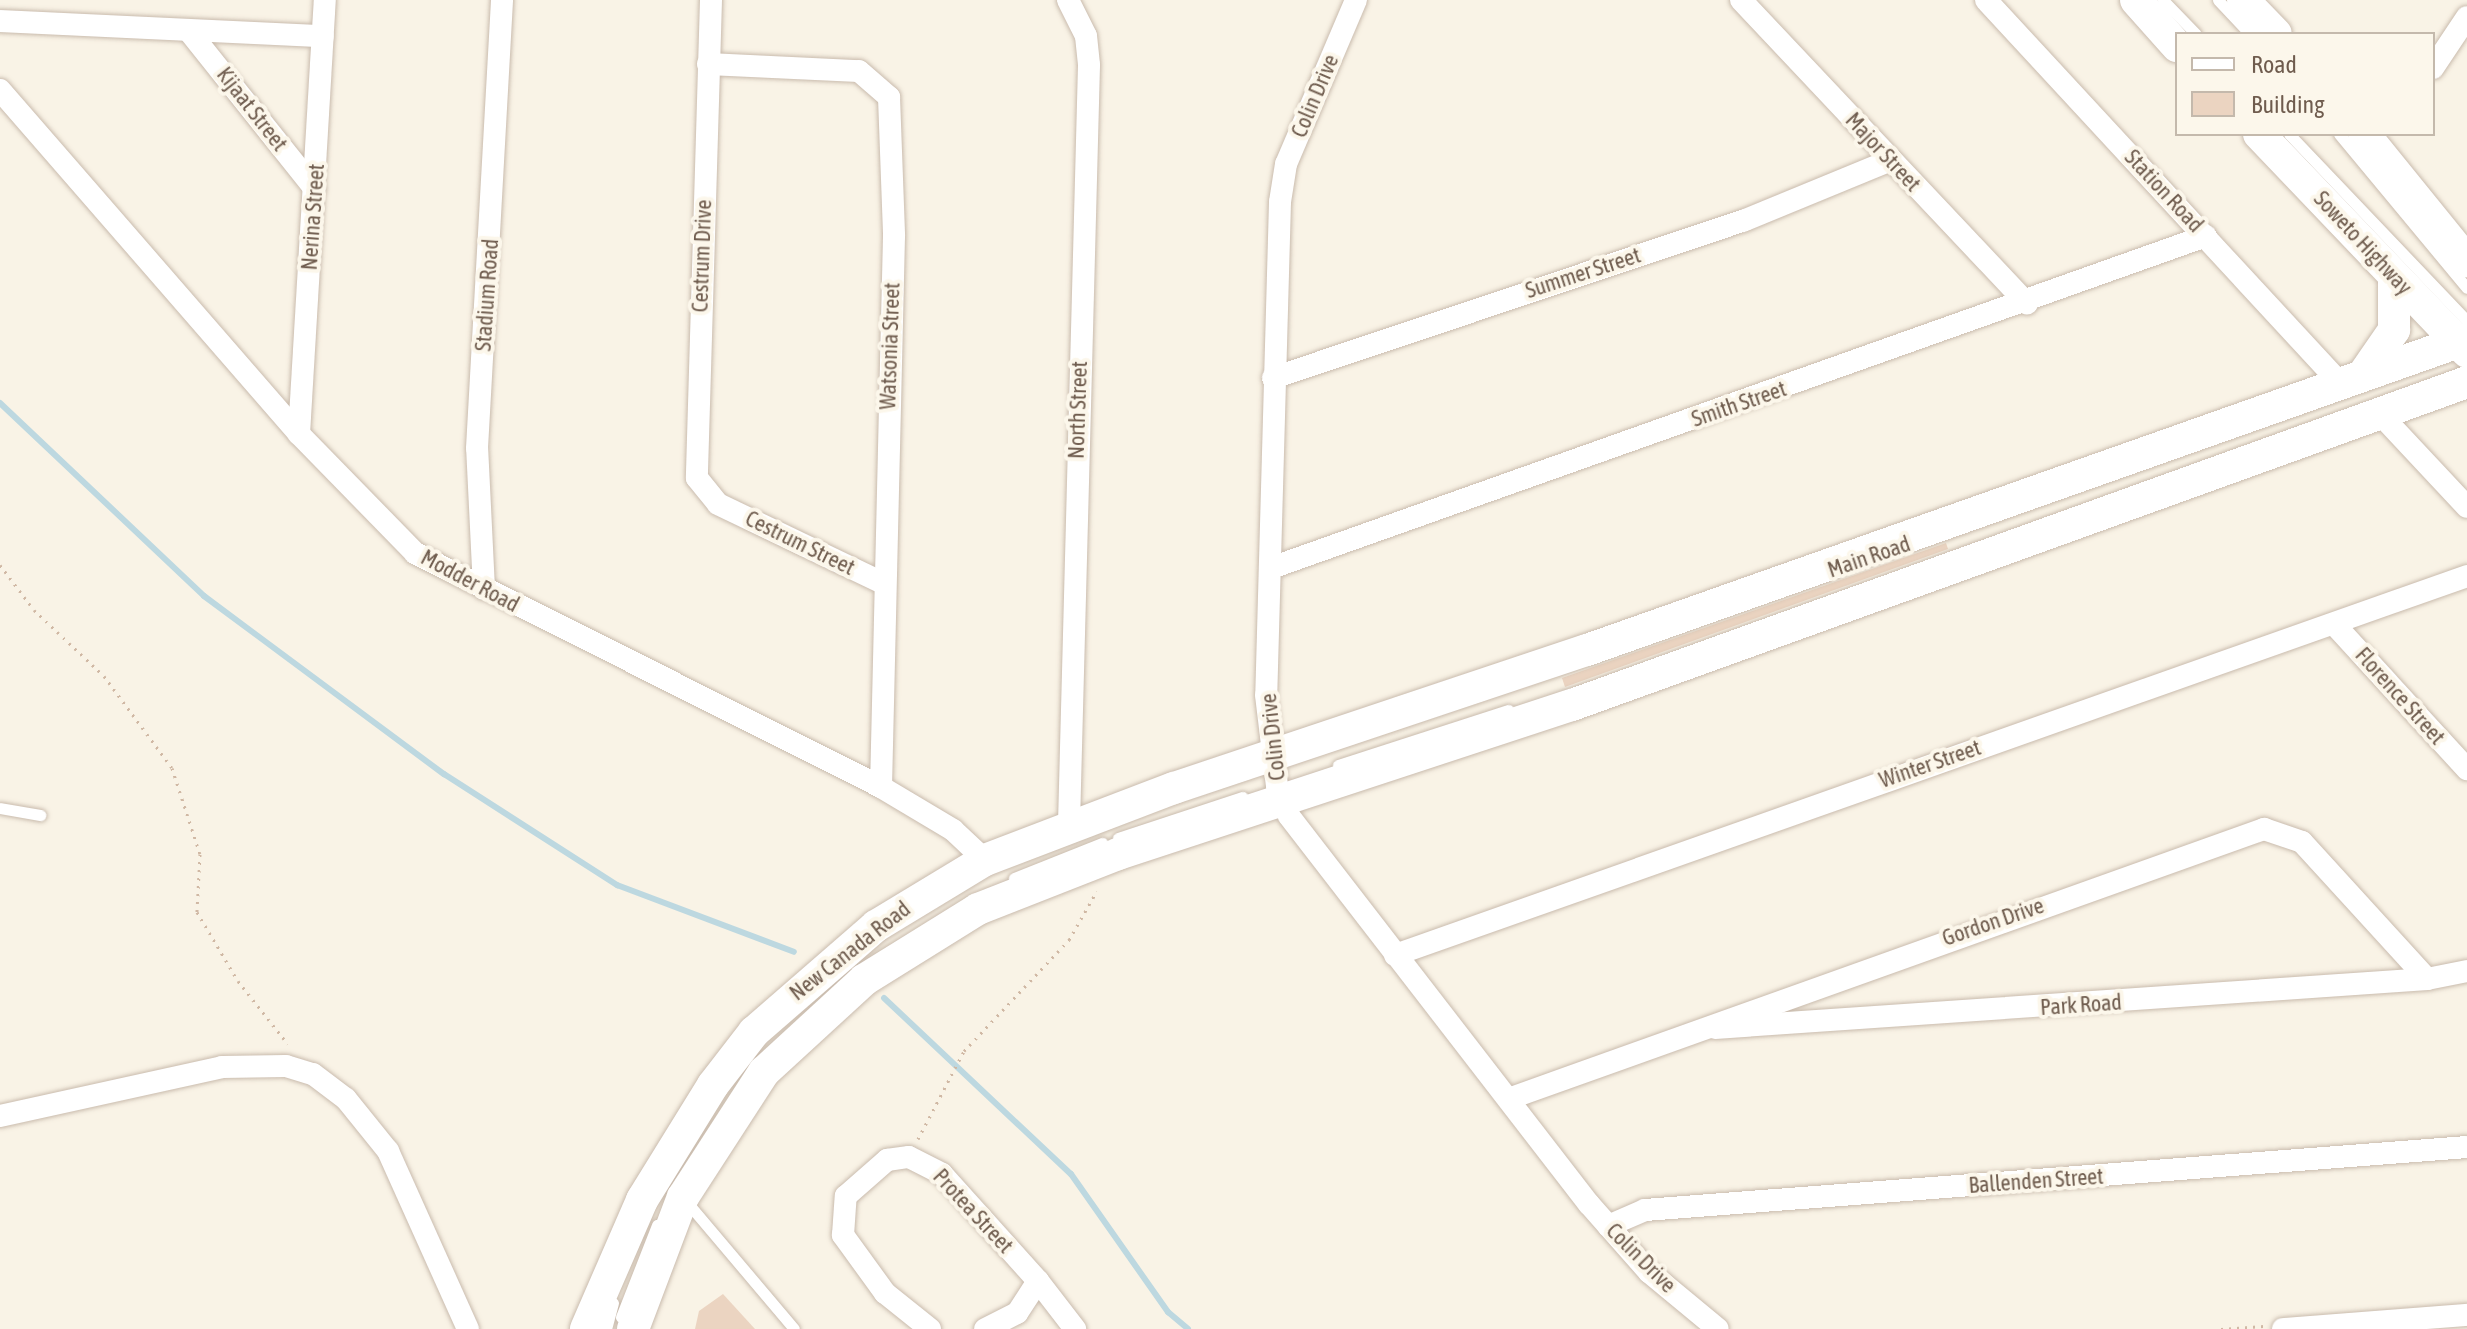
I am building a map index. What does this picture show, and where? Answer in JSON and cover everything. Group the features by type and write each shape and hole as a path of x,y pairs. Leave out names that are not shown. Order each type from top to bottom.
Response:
{"main road":[{"path":"2136,0 2175,44"},
{"path":"2243,0 2274,32"},
{"name":"Soweto Highway","path":"2261,136 2394,277 2465,346"},
{"path":"2366,136 2467,261"},
{"path":"2352,379 2394,330 2394,277"},
{"name":"Main Road","path":"1276,777 1587,650 2352,379 2465,346"},
{"name":"Main Road","path":"1276,777 1572,705 2467,382"},
{"name":"New Canada Road","path":"586,1329 628,1227 670,1152 722,1072 776,1010 835,957 916,898 985,860 1069,826 1276,777"},
{"name":"New Canada Road","path":"633,1329 683,1197 747,1095 813,1022 864,980 935,931 1026,887 1276,777"}],"street":[{"name":"Nerina Street","path":"299,434 325,0"},
{"name":"Stadium Road","path":"484,589 477,448 502,0"},
{"name":"Cestrum Drive","path":"711,0 696,469 718,504"},
{"name":"North Street","path":"1068,0 1086,36 1089,65 1069,826"},
{"name":"Colin Drive","path":"1356,0 1286,164 1273,378 1271,568 1276,777 1395,955 1511,1098 1608,1226 1649,1272 1718,1329"},
{"name":"Major Street","path":"1741,0 2027,303"},
{"name":"Station Road","path":"1986,0 2206,236 2352,379"},
{"path":"2435,65 2467,17"},
{"name":"Kijaat Street","path":"0,21 323,36"},
{"name":"Kijaat Street","path":"188,30 315,189"},
{"name":"Watsonia Street","path":"708,64 859,71 889,97 894,236 883,583 881,787"},
{"name":"Modder Road","path":"0,90 299,434 394,535 484,589 881,787 953,830 985,860"},
{"name":"Summer Street","path":"1273,378 1743,221 1891,160"},
{"name":"Smith Street","path":"1271,568 2027,303 2206,236"},
{"path":"2380,414 2467,507"},
{"name":"Cestrum Street","path":"718,504 883,583"},
{"name":"Winter Street","path":"1395,955 2467,576"},
{"name":"Florence Street","path":"2334,624 2467,769"},
{"name":"Gordon Drive","path":"1511,1098 1694,1029 2264,829 2302,842 2427,979"},
{"name":"Park Road","path":"1694,1029 2427,979 2467,971"},
{"path":"0,1116 222,1067 263,1064 313,1074 346,1099 388,1151 468,1329"},
{"name":"Ballenden Street","path":"1608,1226 1645,1210 2467,1147"},
{"name":"Protea Street","path":"930,1329 885,1293 848,1247 840,1222 846,1196 867,1170 909,1157 942,1174 1038,1281 1075,1329"},
{"path":"985,1329 1017,1313 1038,1281"},
{"path":"2283,1329 2467,1315"}],"lane":[{"path":"2163,0 2194,32"},
{"path":"2218,0 2248,32"},
{"name":"Soweto Highway","path":"2291,136 2465,346"},
{"name":"Soweto Highway","path":"2341,136 2467,288"},
{"name":"Main Road","path":"1276,777 1592,659 2465,346"},
{"name":"Main Road","path":"1276,777 1467,720 1600,686 2465,346"},
{"name":"New Canada Road","path":"606,1329 634,1245 712,1103 804,999 894,929 994,870 1276,777"},
{"name":"New Canada Road","path":"618,1329 645,1248 715,1122 757,1063 826,996 920,928 1004,882 1276,777"},
{"path":"0,808 40,815"},
{"path":"683,1197 794,1329"}],"path":[{"path":"0,565 34,610 104,676 172,768 200,854 197,912 238,981 313,1074"},
{"path":"909,1157 964,1051 1069,940 1098,889"}],"building":[{"path":"1946,543 1948,549 1565,687 1562,678"},
{"path":"723,1294 755,1329 695,1329 699,1311"}],"waterway":[{"path":"0,403 204,596 444,774 617,885 794,952"},
{"path":"884,998 1071,1174 1168,1312 1188,1329"}]}
